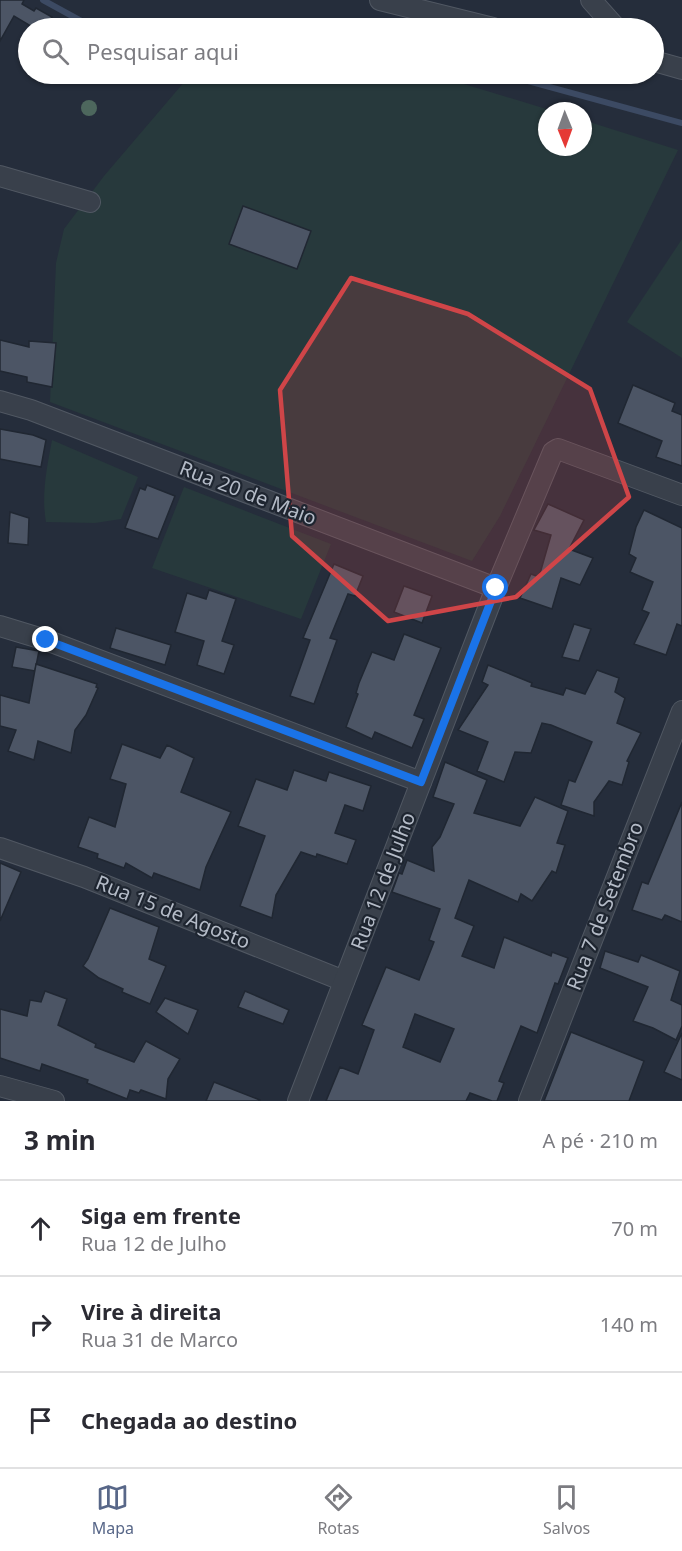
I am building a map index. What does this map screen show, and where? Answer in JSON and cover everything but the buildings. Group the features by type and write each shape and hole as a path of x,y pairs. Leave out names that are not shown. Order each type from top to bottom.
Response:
{"street":[{"path":"380,0 453,18"},
{"path":"591,0 607,18"},
{"path":"664,64 682,69"},
{"path":"0,176 90,202"},
{"name":"Rua 20 de Maio","path":"0,401 32,410 496,588"},
{"name":"Rua 12 de Julho","path":"298,1101 496,588 553,452 558,449 682,495"},
{"path":"0,626 46,640 421,782"},
{"name":"Rua 7 de Setembro","path":"529,1101 682,711"},
{"name":"Rua 15 de Agosto","path":"0,848 84,877 344,981"},
{"path":"0,1086 54,1101"}],"highlighted area":[{"path":"351,278 468,314 590,389 629,497 516,597 388,621 292,536 280,390"}],"shaded area":[{"path":"182,84 464,84 538,106 538,156 592,156 592,123 678,150 500,516 472,561 50,402 56,263 64,229 104,176"},
{"path":"682,239 682,358 627,322"},
{"path":"52,440 138,477 121,519 95,523 46,522 44,491"},
{"path":"184,487 331,544 301,619 152,568"}],"waterway":[{"path":"43,0 76,18"},
{"path":"539,84 682,123"}],"route":[{"path":"46,640 421,782 496,588"}]}
